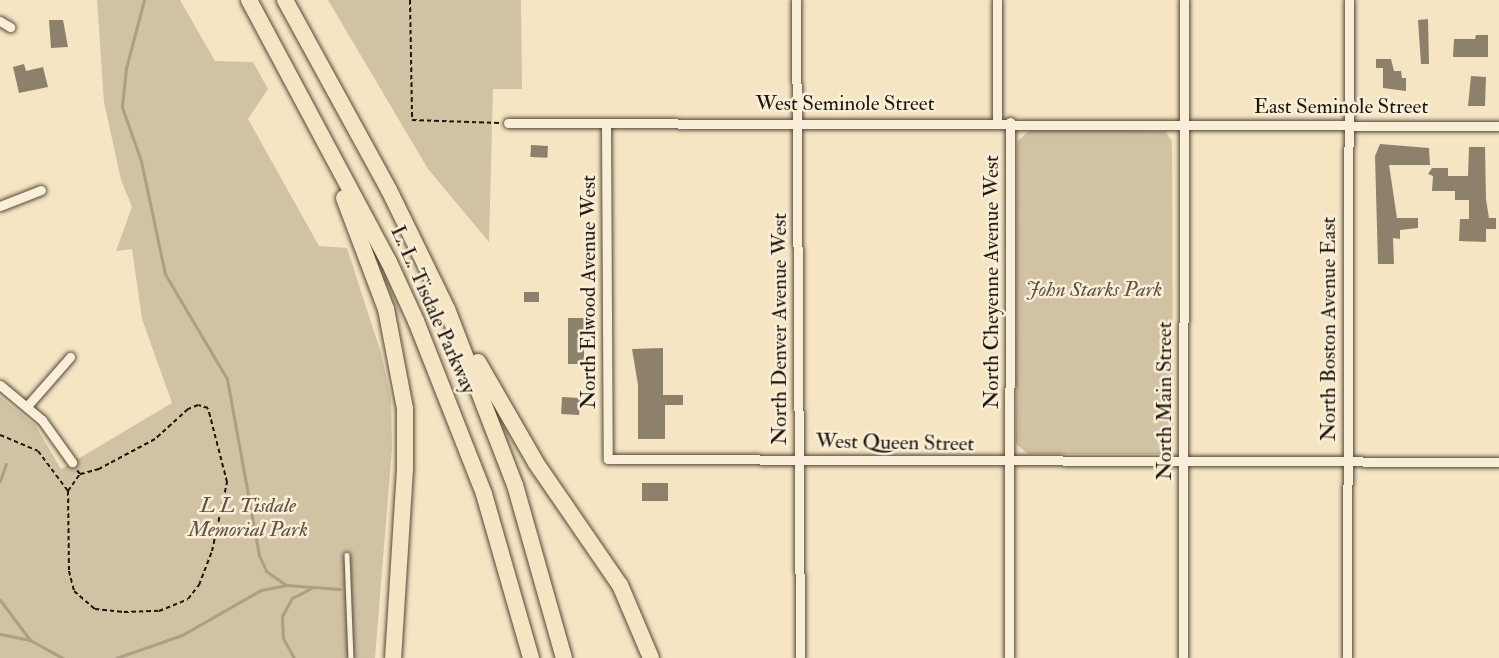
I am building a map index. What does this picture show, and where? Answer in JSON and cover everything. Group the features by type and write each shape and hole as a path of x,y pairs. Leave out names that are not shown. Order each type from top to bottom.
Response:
{"highway":[{"name":"L. L. Tisdale Parkway","path":"249,0 389,262 463,434 531,658"},
{"name":"L. L. Tisdale Parkway","path":"285,0 389,190 447,309 515,485 564,658"},
{"path":"319,131 386,309 401,380 405,469 393,658"},
{"path":"447,309 536,463 620,585 651,658"}],"street":[{"name":"North Denver Avenue West","path":"796,0 800,658"},
{"path":"997,0 998,122"},
{"name":"North Main Street","path":"1183,658 1184,0"},
{"name":"North Boston Avenue East","path":"1347,658 1348,0"},
{"path":"0,21 10,27"},
{"name":"West Seminole Street","path":"508,123 1010,122 1183,125"},
{"name":"North Cheyenne Avenue West","path":"1009,658 1010,122"},
{"name":"North Elwood Avenue West","path":"606,124 608,459"},
{"name":"East Seminole Street","path":"1183,125 1499,126"},
{"path":"0,206 41,190"},
{"path":"28,405 70,357"},
{"path":"0,386 28,405 72,462"},
{"name":"West Queen Street","path":"608,459 1499,462"}],"lane":[{"path":"347,555 351,658"}],"path":[{"path":"410,0 412,120 508,123"},
{"path":"0,435 38,450 68,491 69,571 74,591 95,609 159,611 188,599 199,585 212,551 227,482 208,408 198,405 188,409 155,439 99,469 80,474 68,491"},
{"path":"72,462 80,474"}],"green space":[{"name":"L L Tisdale Memorial Park","path":"97,0 180,0 215,61 253,62 268,89 248,119 319,246 347,248 381,353 391,398 392,448 375,658 0,658 0,397 35,425 61,469 172,403 142,319 132,249 116,251 132,207 121,180 104,102"},
{"path":"328,0 521,0 522,89 493,89 489,242 428,169"},
{"name":"John Starks Park","path":"1030,130 1165,131 1172,141 1173,447 1168,454 1028,454 1016,444 1017,142"}],"building":[{"path":"1428,19 1429,64 1421,64 1418,20"},
{"path":"49,20 63,20 68,47 51,48"},
{"path":"1476,35 1488,35 1488,57 1453,57 1454,39 1475,39"},
{"path":"1376,59 1391,59 1394,71 1401,71 1402,78 1406,78 1406,91 1383,88 1383,68 1376,68"},
{"path":"24,64 26,71 43,67 48,87 19,93 13,67"},
{"path":"1471,76 1486,77 1485,106 1468,106"},
{"path":"1380,144 1429,148 1430,165 1389,165 1397,218 1418,218 1418,228 1400,230 1400,239 1393,238 1394,264 1378,264 1375,156"},
{"path":"531,145 548,146 547,158 530,157"},
{"path":"1469,147 1485,147 1486,199 1489,218 1496,218 1496,229 1486,229 1486,242 1459,241 1460,219 1469,219 1469,200 1455,200 1455,191 1432,191 1433,176 1428,174 1432,168 1448,168 1448,176 1468,176"},
{"path":"524,292 539,292 539,302 524,302"},
{"path":"568,318 584,318 584,364 568,364"},
{"path":"663,348 663,395 683,395 683,405 665,405 665,439 638,439 638,385 632,349"},
{"path":"562,397 580,398 579,415 561,414"},
{"path":"642,483 668,483 668,501 642,501"}],"waterway":[{"path":"144,0 126,68 122,107 141,161 165,274 227,379 259,555 266,571 286,585"},
{"path":"0,481 6,464"},
{"path":"116,658 182,635 261,590 286,585 340,589"},
{"path":"294,658 283,638 282,616 292,598 312,588"},
{"path":"0,600 30,640 63,658"},
{"path":"0,634 30,640"}]}
